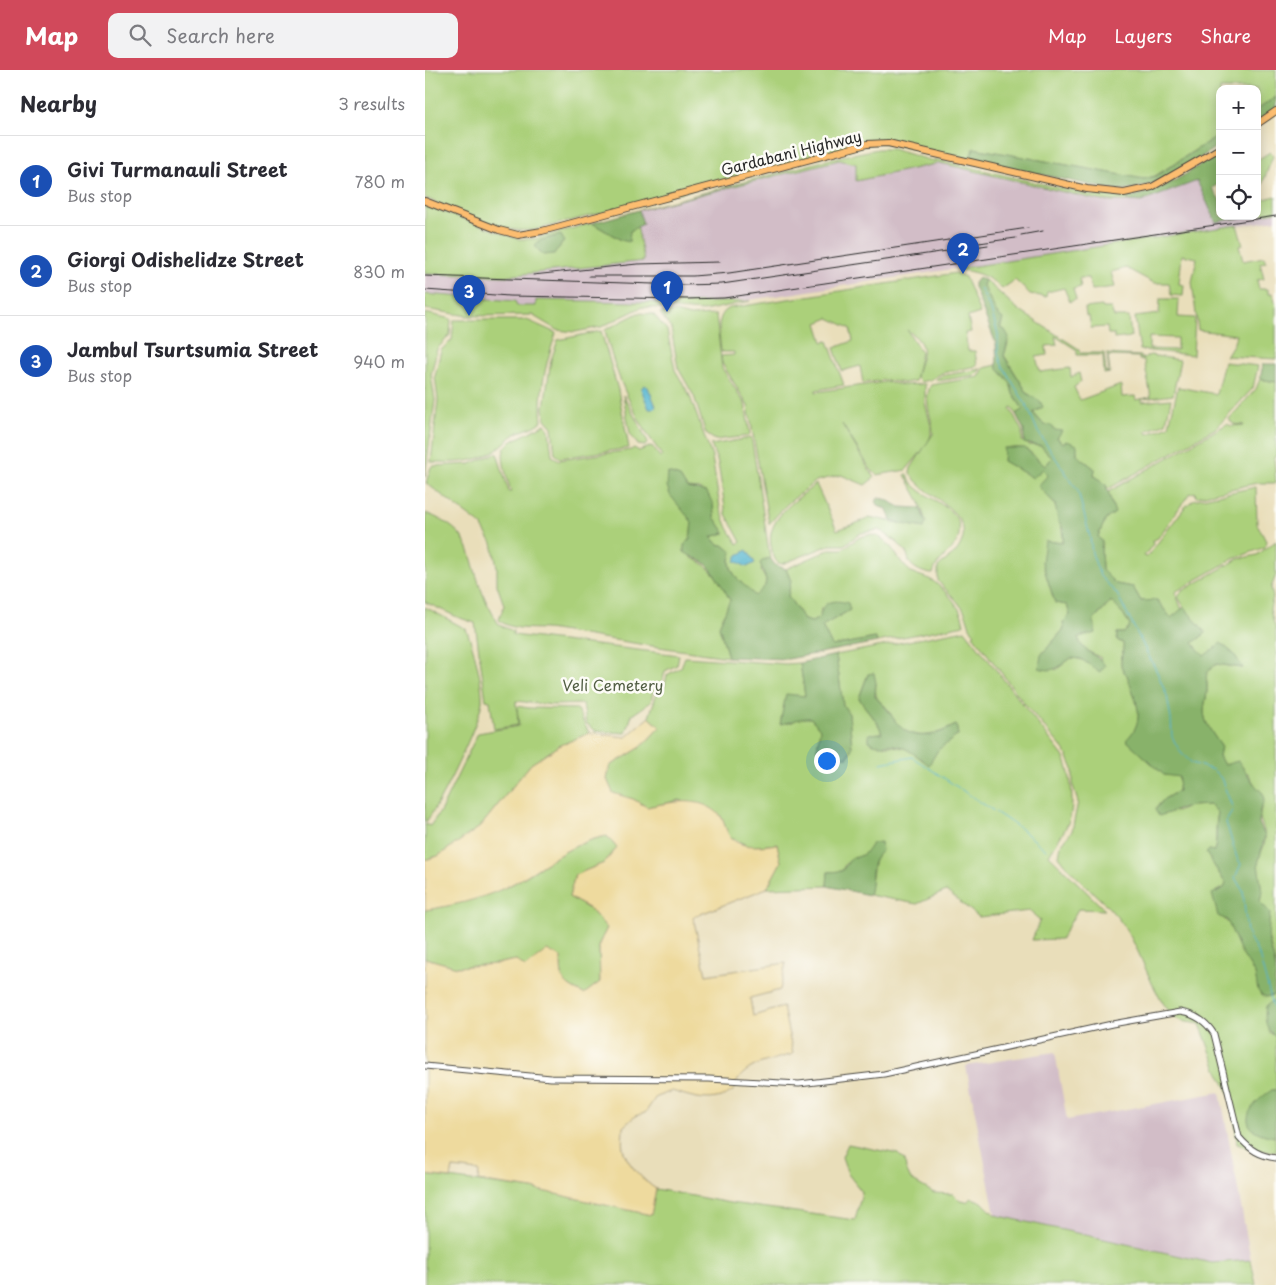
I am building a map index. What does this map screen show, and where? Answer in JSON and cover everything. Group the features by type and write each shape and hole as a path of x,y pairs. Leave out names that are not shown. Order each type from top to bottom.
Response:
{"main road":[{"path":"1261,121 1276,111"},
{"name":"Gardabani Highway","path":"425,201 499,230 518,235 542,231 867,144 888,143 1087,189 1124,193 1140,191 1158,184 1216,150"}],"street":[{"path":"425,1066 551,1078 709,1079 799,1084 884,1074 1112,1024 1180,1012 1190,1014 1208,1024 1214,1034 1239,1137 1249,1148 1259,1154 1276,1158"}],"shaded area":[{"path":"839,160 856,164 857,181 940,163 1102,201 1141,202 1197,181 1216,221 1261,220 1261,214 1276,212 1276,220 749,300 681,303 536,300 536,306 516,306 425,294 425,274 506,276 644,260 637,225 643,223 639,210"},
{"path":"1055,1052 1067,1120 1220,1092 1251,1260 1212,1263 995,1215 966,1066"}],"green space":[{"path":"425,70 1276,70 1276,97 1261,107 1261,85 1216,85 1216,137 1155,176 1143,179 974,148 969,159 880,142 534,230 506,229 492,225 425,198"},
{"path":"1276,97 1276,109 1261,118 1261,107"},
{"path":"1216,137 1216,147 1196,161 1157,182 1128,189 1114,190 969,159 974,148 1144,179 1156,176"},
{"path":"878,149 892,149 933,161 939,160 1090,195 1128,197 1128,201 1102,201 940,163 856,181 856,164 839,160 639,210 838,157"},
{"path":"1270,152 1273,156 1261,188 1261,175 1261,158"},
{"path":"1216,154 1216,186 1212,188 1216,194 1216,220 1228,220 1216,222 1197,181 1141,202 1128,201 1128,197 1164,186"},
{"path":"1276,196 1276,212 1261,214 1261,200"},
{"path":"425,205 518,239 534,239 592,223 621,240 637,225 644,261 506,276 425,274","holes":["561,236 564,241 559,248 550,253 538,241"]},
{"path":"639,210 643,224 630,231 629,242 621,240 592,223"},
{"path":"1237,225 1243,245 1239,246 1243,261 1264,257 1266,262 1260,263 1264,279 1257,280 1259,289 1268,289 1268,294 1273,294 1276,307 1276,359 1226,356 1234,343 1236,335 1198,330 1192,282 1197,258 1182,255 1179,284 1184,285 1183,296 1171,295 1169,283 1154,283 1126,268 1111,272 1115,287 1092,290 1088,278 1079,278 1081,287 1073,289 1076,299 1070,302 1064,288 1047,292 1046,297 1030,294 1015,280 1002,289 992,280 981,275 956,269"},
{"path":"561,235 564,241 554,254 543,255 535,246 538,241"},
{"path":"956,273 965,277 980,313 968,317 971,332 965,333 968,351 975,351 977,366 942,373 930,380 920,382 916,376 915,381 904,383 885,380 863,383 860,366 842,371 834,348 853,341 850,328 829,318 817,323 823,342 828,341 844,385 816,390 816,392 885,382 904,385 925,384 925,403 931,426 931,435 927,445 906,470 877,475 871,470 842,424 874,478 865,485 841,475 816,481 787,504 769,524 748,406 722,363 721,356 734,355 734,352 721,352 719,327 725,311 730,308","holes":["907,330 920,341 922,346 922,357 916,375 921,352"]},
{"path":"978,278 985,280 983,285 997,314 1003,319 1000,328 1005,330 1009,337 1004,356 1028,394 1040,401 1043,407 1033,413 1044,425 1051,425 1055,430 1062,431 1057,438 1062,443 1067,441 1077,445 1077,455 1095,469 1094,475 1106,485 1115,513 1106,519 1098,536 1102,542 1102,570 1116,584 1133,587 1141,601 1157,600 1171,618 1184,607 1206,633 1193,643 1204,656 1221,643 1234,654 1243,668 1217,664 1207,673 1204,716 1221,746 1219,756 1224,765 1238,761 1263,793 1264,801 1260,810 1259,823 1265,836 1258,864 1262,891 1260,902 1270,912 1268,938 1276,969 1274,995 1266,997 1258,991 1255,974 1242,954 1227,920 1218,916 1212,894 1224,888 1226,884 1206,853 1209,850 1214,851 1218,813 1211,805 1190,806 1159,816 1155,810 1164,799 1178,791 1179,777 1164,775 1126,740 1137,724 1138,709 1121,663 1123,643 1117,640 1117,633 1124,633 1130,626 1124,615 1111,601 1093,621 1096,633 1078,637 1083,647 1105,666 1100,672 1081,659 1071,658 1053,669 1039,668 1041,655 1064,629 1063,622 1070,615 1067,605 1055,603 1042,562 1045,541 1063,542 1063,529 1058,520 1055,504 1038,486 1048,475 1043,469 1033,478 1003,461 1004,448 1025,448 1045,466 1052,458 1041,446 1024,443 1024,430 1016,414 1023,409 1013,394 1010,382 997,368 996,344 974,287 974,283"},
{"path":"985,280 1020,311 1079,349 1080,353 1104,353 1106,373 1109,372 1107,354 1141,356 1141,359 1150,355 1180,360 1173,395 1142,399 1142,402 1171,399 1166,423 1146,431 1148,434 1169,426 1178,387 1216,394 1224,362 1258,366 1253,388 1216,428 1108,489 1094,475 1095,469 1077,455 1077,451 1060,441 1055,430 1044,425 1033,412 1040,401 1028,394 1004,355 1008,344 1000,329 1003,319 997,314 983,285","holes":["1055,336 1077,350 1077,355 1103,355 1104,374 1110,373 1108,356 1139,357 1139,360 1144,360 1151,397 1136,400 1135,396 1122,397 1121,385 1080,400 1074,387 1081,382 1079,373 1071,377 1070,368 1040,372 1036,357 1047,355 1046,346 1057,345"]},
{"path":"425,294 515,301 517,306 536,306 536,300 681,303 750,301 704,311 642,307 601,327 575,332 557,330 532,315 468,316 425,309"},
{"path":"1160,299 1179,299 1178,317 1195,318 1193,355 1140,350 1135,317 1159,314","holes":["1149,337 1177,338 1177,350 1149,349"]},
{"path":"1102,306 1103,308 1111,308 1114,317 1129,317 1131,337 1114,339 1114,334 1108,334 1107,327 1091,328 1089,316 1086,316 1085,308"},
{"path":"675,312 690,316 716,315 722,368 745,404 750,434 748,436 715,440 706,434 694,396 678,368 671,328 660,313"},
{"path":"425,313 451,319 450,335 437,349 431,375 435,400 425,477"},
{"path":"638,313 653,314 667,330 675,370 689,394 712,457 720,508 728,528 738,544 741,542 726,514 718,463 711,445 750,438 752,441 770,558 763,560 761,571 766,580 765,586 755,596 736,577 731,566 732,552 723,545 718,545 711,537 725,533 714,517 713,504 700,489 687,488 680,477 668,473 668,486 692,522 690,540 692,558 710,570 730,600 719,626 728,657 554,630 518,628 504,624 499,620 504,605 497,585 497,567 492,543 481,525 426,483 433,466 470,464 497,453 509,492 511,492 504,462 503,453 505,447 545,424 549,430 552,456 559,460 631,450 634,448 639,451 652,446 660,457 662,456 645,430 626,394 616,369 605,330"},
{"path":"454,320 527,320 556,333 542,388 542,421 533,427 517,433 489,454 473,460 431,462 438,400 435,376 441,350 452,340"},
{"path":"601,331 618,390 629,448 560,458 555,454 552,427 545,419 544,407 551,360 558,340"},
{"path":"1263,364 1276,364 1276,382 1260,379"},
{"path":"997,365 997,368 1010,382 1013,394 1023,409 1016,414 1012,407 1010,408 1022,431 1022,441 1029,445 1041,446 1052,458 1045,466 1029,451 1021,448 1005,448 1003,461 1033,477 1043,468 1048,475 1045,493 1056,508 1062,530 1063,542 1055,543 1042,562 1055,603 1067,605 1070,615 1063,622 1064,629 1041,655 1056,670 1071,658 1084,660 1094,669 1101,658 1082,648 1078,637 1112,601 1124,615 1130,626 1124,633 1117,633 1117,640 1123,643 1121,663 1123,671 1127,675 1138,709 1137,724 1127,740 1164,775 1179,776 1178,791 1164,799 1155,809 1177,812 1190,806 1211,805 1218,813 1214,851 1206,853 1226,884 1224,888 1216,891 1222,916 1229,924 1242,954 1255,974 1261,995 1266,997 1276,994 1269,1032 1276,1037 1276,1090 1272,1090 1276,1152 1255,1150 1237,1144 1233,1101 1217,1069 1200,1024 1181,1021 1172,1015 1157,994 1124,926 1059,856 1061,845 1072,831 1078,802 1073,786 1073,769 1065,751 1024,703 973,635 975,634 965,612 938,581 938,567 956,552 963,539 963,527 958,517 917,482 910,473 911,468 933,434 928,403 929,391 931,385 979,377 984,368"},
{"path":"981,369 975,375 938,381 936,379 941,376"},
{"path":"1260,379 1276,382 1276,456 1274,457 1276,483 1257,483 1196,497 1195,492 1189,494 1158,538 1152,541 1153,544 1144,556 1147,557 1185,507 1193,500 1256,487 1257,524 1266,541 1265,547 1233,559 1175,592 1182,610 1171,618 1157,600 1141,601 1133,587 1116,584 1102,570 1102,542 1098,536 1106,519 1114,513 1108,492 1227,424 1231,426 1244,425 1233,424 1229,419 1256,389"},
{"path":"623,395 648,442 645,446 638,445 630,434"},
{"path":"668,473 680,477 687,488 707,492 713,504 714,517 725,533 711,537 718,545 723,545 732,552 730,566 732,571 755,596 765,586 766,580 760,563 770,558 775,565 786,569 791,581 788,596 804,620 812,622 820,617 823,608 829,602 848,603 850,610 822,626 832,646 876,638 877,642 788,659 728,657 719,626 730,600 719,580 708,566 684,552 684,545 690,540 692,522 670,495 667,486"},
{"path":"907,474 917,488 950,511 956,517 959,525 957,541 935,567 933,574 916,569 909,561 902,547 879,530 861,533 844,545 830,545 782,564 775,559 770,539 776,520 790,504 816,484 837,530 869,517 919,527 926,522 919,500 905,475"},
{"path":"878,498 885,499 900,507 920,508 926,522 924,528 891,520 887,509 880,507 876,502"},
{"name":"Veli Cemetery","path":"426,513 454,528 462,537 489,606 499,625 513,631 513,635 679,655 677,665 665,671 661,687 653,691 651,702 632,715 626,733 595,731 586,723 583,704 553,705 516,701 516,706 529,708 577,709 589,733 559,746 531,764 480,827 438,856 425,860 425,824 430,826 440,812 478,733 519,726 517,708 518,725 494,729 490,701 486,700 475,623 425,602"},
{"path":"869,535 883,539 911,572 933,581 943,590 957,606 964,625 877,642 875,638 832,646 822,626 850,610 821,608 820,617 812,622 804,620 788,596 791,581 786,569 831,549 842,549 860,537"},
{"path":"1276,541 1276,575 1271,588 1273,597 1270,609 1276,630 1276,969 1260,902 1261,888 1258,862 1265,835 1260,819 1260,811 1264,801 1248,773 1224,765 1219,756 1221,746 1204,716 1207,691 1206,676 1208,671 1216,664 1242,668 1204,657 1193,643 1206,633 1178,597 1182,591 1238,559 1257,555"},
{"path":"425,607 466,629 477,664 482,701 475,726 458,764 425,823"},
{"path":"965,630 1066,762 1071,788 1071,814 1065,830 1049,855 1105,910 1078,909 1061,939 1032,940 1040,920 1029,911 979,917 946,891 917,904 869,895 875,857 868,852 845,864 842,871 828,872 827,886 767,888 781,862 777,844 750,847 729,836 721,816 680,800 647,807 633,799 613,794 607,779 610,766 641,747 660,727 649,717 657,693 664,689 667,675 681,667 685,657 786,664 800,663 805,696 791,723 800,717 811,718 820,729 817,749 826,761 837,757 848,757 852,748 849,714 843,705 836,655","holes":["868,674 876,683 878,700 890,712 894,722 902,729 909,733 924,735 940,732 956,725 958,735 939,747 927,750 885,746 869,734 882,733 878,724 859,698"]},
{"path":"836,655 843,705 849,714 852,748 848,757 837,757 826,761 817,749 820,729 811,718 803,718 780,724 786,694 805,696 800,663"},
{"path":"874,673 876,683 875,696 904,730 919,736 937,733 956,725 958,735 938,750 929,765 898,746 869,742 869,734 882,733 878,723 859,698 868,674"},
{"path":"607,836 617,848 604,863 575,875 569,897 591,910 607,928 599,944 600,982 584,994 564,981 561,972 561,958 525,967 516,960 496,964 457,967 425,958 425,910 464,902 502,889 578,845"},
{"path":"881,842 882,851 873,866 869,895 827,886 828,872 842,871 851,858 864,854 872,843"},
{"path":"1276,998 1276,1037 1267,1027 1265,1015 1266,1006"},
{"path":"1272,1090 1276,1090 1275,1137 1253,1130 1248,1118 1255,1104"},
{"path":"848,1144 898,1154 905,1161 906,1170 911,1180 934,1193 953,1194 960,1201 966,1202 972,1198 982,1202 995,1215 1212,1263 1251,1260 1256,1285 425,1285 425,1175 533,1189 651,1215 656,1189 730,1203 855,1220 862,1192 848,1174 842,1157"}],"sand":[{"path":"649,717 660,727 641,747 610,766 607,779 613,793 633,799 647,807 666,803 695,802 712,809 720,815 728,833 737,842 750,846 777,844 781,862 767,888 693,917 706,975 786,963 780,990 750,998 753,1016 783,1007 793,1054 749,1069 737,1081 734,1090 726,1095 704,1099 672,1091 656,1097 645,1113 635,1116 623,1127 624,1152 629,1163 637,1173 656,1189 651,1215 533,1189 478,1181 479,1171 453,1168 451,1178 425,1175 425,958 457,967 496,964 516,960 525,967 547,950 561,957 561,972 564,981 584,994 600,982 599,944 607,928 591,910 569,897 575,875 604,863 617,848 607,836 592,840 566,851 493,893 445,907 425,910 425,860 438,856 480,827 531,764 559,746 589,733 626,737"}],"water":[{"path":"644,385 648,387 656,406 653,409 649,409 641,389"},
{"path":"747,550 755,563 747,567 735,561 738,555"}],"waterway":[{"path":"980,288 991,310 998,334 998,353 1001,363 1028,408 1038,432 1078,491 1090,537 1092,553 1100,576 1117,594 1157,672 1167,696 1172,737 1181,753 1192,763 1213,770 1221,778 1233,809 1226,822 1237,858 1241,864 1235,878 1243,891 1247,933 1259,955 1276,1017"},
{"path":"881,763 912,757 1021,829 1046,850"}],"railway":[{"path":"425,290 509,296 724,298 1276,216"},
{"path":"589,276 693,276 729,273 1028,228"},
{"path":"1021,235 1043,231"},
{"path":"979,243 1016,238"},
{"path":"425,276 682,285 722,284 988,245"},
{"path":"533,275 637,264 720,262"}],"place":[{"name":"Giorgi Odishelidze Street","path":"963,274"},
{"name":"Givi Turmanauli Street","path":"667,312"},
{"name":"Jambul Tsurtsumia Street","path":"469,316"}]}
